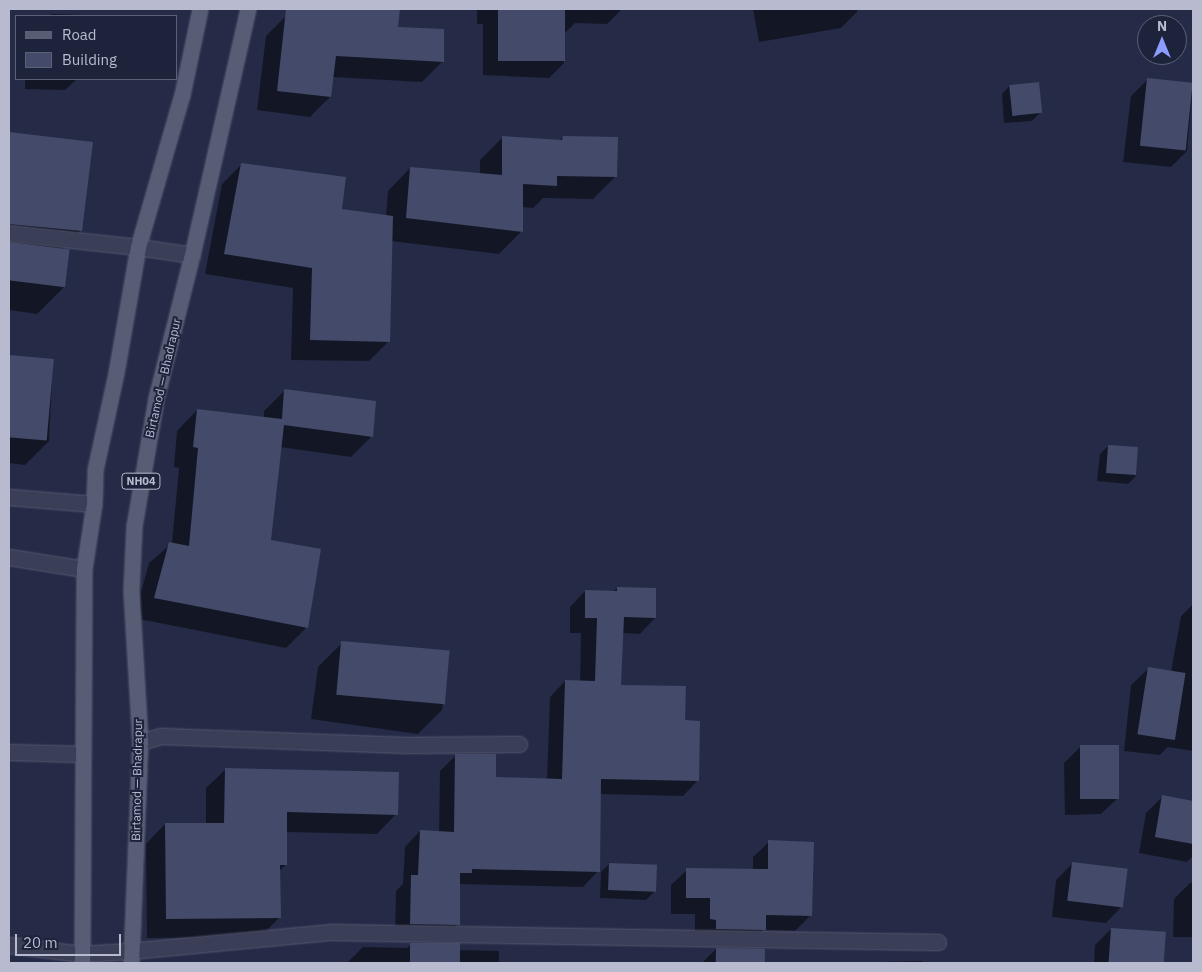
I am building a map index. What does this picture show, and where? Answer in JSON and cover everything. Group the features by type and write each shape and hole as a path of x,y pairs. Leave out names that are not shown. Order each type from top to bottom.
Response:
{"main road":[{"path":"81,958 84,569 94,504 95,470 116,373 138,246 182,95 200,9"},
{"name":"Birtamod — Bhadrapur","path":"130,957 140,742 131,590 134,526 156,398 192,255 248,9"}],"street":[{"path":"9,233 138,246 192,255"},
{"path":"9,497 94,504"},
{"path":"9,558 84,569"},
{"path":"140,742 161,736 406,745 519,744"},
{"path":"9,752 82,754"},
{"path":"9,945 81,958 130,957 332,932 938,942"}],"building":[{"path":"286,9 400,9 398,27 444,29 444,62 336,56 331,97 277,91"},
{"path":"498,9 565,9 565,61 498,61"},
{"path":"1147,78 1193,83 1186,150 1140,146"},
{"path":"1039,82 1042,113 1012,116 1009,85"},
{"path":"9,132 93,142 82,231 9,224"},
{"path":"502,136 562,140 563,136 618,137 617,177 557,176 557,186 523,184 523,232 406,218 410,167 502,175"},
{"path":"241,163 346,177 342,209 393,216 390,342 310,340 312,268 224,254"},
{"path":"9,242 70,249 65,287 9,280"},
{"path":"9,355 54,359 47,441 9,437"},
{"path":"284,389 376,401 373,437 284,425 271,540 321,549 308,628 154,598 169,542 189,546 198,448 193,447 197,409 282,419"},
{"path":"1108,445 1138,447 1136,475 1106,473"},
{"path":"617,587 656,588 656,618 624,617 621,685 686,686 685,720 700,721 699,781 601,779 600,872 472,869 472,873 460,873 460,925 410,924 411,875 418,875 420,830 454,832 455,754 496,754 496,777 562,779 565,680 595,681 597,618 585,618 585,590 617,591"},
{"path":"341,641 450,650 445,704 336,695"},
{"path":"1148,667 1186,673 1175,740 1137,734"},
{"path":"1080,745 1119,745 1119,799 1080,799"},
{"path":"225,768 399,772 398,815 287,812 287,865 280,865 281,918 166,919 165,823 224,823"},
{"path":"1162,795 1193,801 1193,844 1155,837"},
{"path":"768,840 814,842 812,916 766,915 766,930 716,929 716,920 710,919 710,898 686,898 686,868 768,869"},
{"path":"1072,862 1128,869 1123,908 1067,901"},
{"path":"609,863 657,865 656,892 608,890"},
{"path":"1111,928 1166,932 1164,963 1109,963"},
{"path":"410,943 460,943 460,963 410,963"},
{"path":"716,948 765,949 765,963 716,963"}]}
